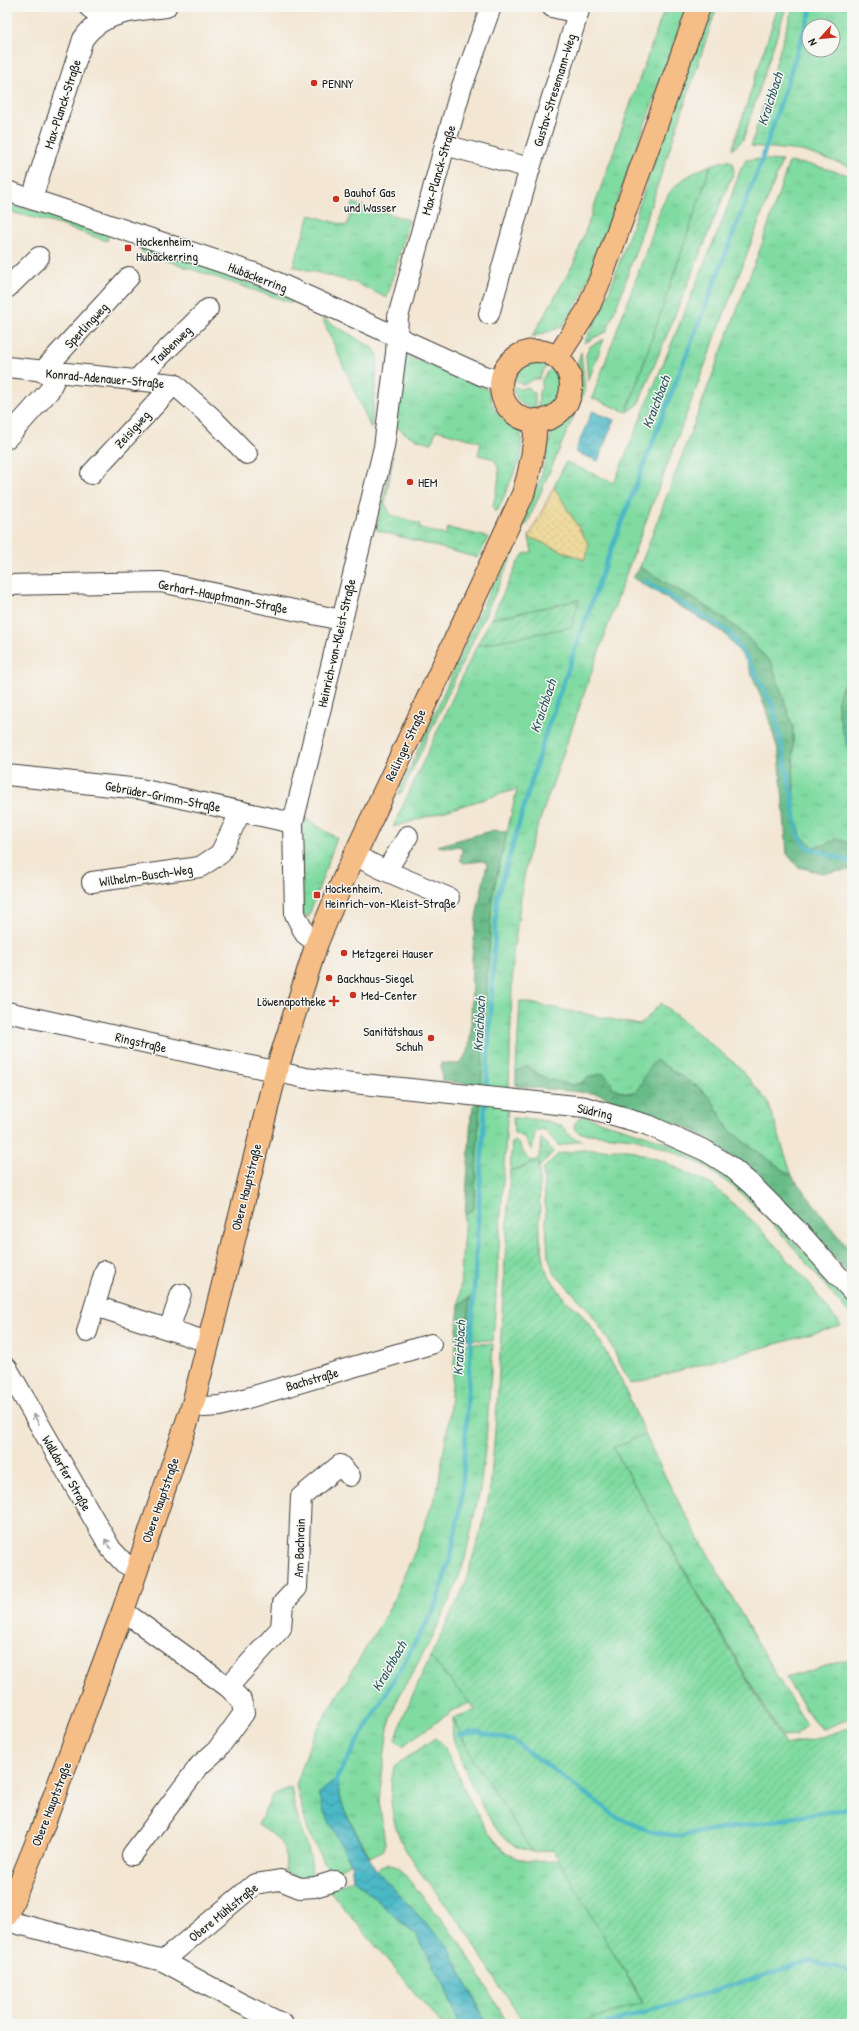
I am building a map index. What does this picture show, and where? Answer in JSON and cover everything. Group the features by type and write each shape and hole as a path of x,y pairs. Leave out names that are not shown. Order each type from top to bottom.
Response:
{"main road":[{"path":"557,358 587,311 602,275 699,7"},
{"path":"542,351 557,358 568,372 571,388 565,405 556,414 544,419 536,420 522,417 511,409 503,396 502,382 509,365 523,353 542,351"},
{"name":"Reilinger Straße","path":"276,1072 317,943 354,855 523,494 532,461 536,420"},
{"name":"Obere Hauptstraße","path":"7,1915 42,1827 123,1611 193,1404 276,1072"}],"street":[{"path":"89,7 104,19"},
{"name":"Max-Planck-Straße","path":"32,198 83,39 90,29 104,19 123,13 163,7"},
{"name":"Max-Planck-Straße","path":"396,336 398,317 444,145 461,89 491,7"},
{"name":"Gustav-Stresemann-Weg","path":"489,314 530,168 579,10 552,7"},
{"path":"444,145 530,168"},
{"name":"Hubäckerring","path":"7,191 32,198 263,276 481,375 502,382"},
{"path":"7,288 39,257"},
{"name":"Sperlingweg","path":"7,438 49,391 50,373 129,277"},
{"name":"Taubenweg","path":"135,381 208,309"},
{"name":"Heinrich-von-Kleist-Straße","path":"317,943 305,934 295,914 293,823 385,442 396,353 396,336"},
{"name":"Konrad-Adenauer-Straße","path":"7,367 50,373 174,384 210,416 247,454"},
{"name":"Zeisigweg","path":"91,474 174,384"},
{"name":"Gerhart-Hauptmann-Straße","path":"7,585 161,582 341,620"},
{"name":"Gebrüder-Grimm-Straße","path":"7,775 140,789 293,823"},
{"name":"Wilhelm-Busch-Weg","path":"92,882 200,867 220,854 241,811"},
{"path":"386,871 408,836"},
{"path":"354,855 386,871 449,898"},
{"name":"Ringstraße","path":"7,1012 276,1072"},
{"name":"Südring","path":"276,1072 313,1079 585,1108 648,1125 706,1151 730,1166 751,1184 798,1231 852,1291"},
{"path":"87,1332 105,1271"},
{"path":"168,1329 181,1294"},
{"path":"95,1306 208,1342"},
{"name":"Bachstraße","path":"193,1404 204,1407 220,1406 431,1344"},
{"name":"Walldorfer Straße","path":"7,1368 111,1549 124,1563 136,1570"},
{"name":"Am Bachrain","path":"228,1687 281,1628 283,1603 297,1588 301,1497 340,1465 350,1476"},
{"path":"123,1611 228,1687 241,1700 244,1713 217,1750 200,1765 132,1855"},
{"name":"Obere Mühlstraße","path":"163,1961 255,1884 263,1881 280,1880 300,1888 315,1887 335,1881"},
{"path":"7,1921 163,1961 240,2003 283,2024"}],"green space":[{"path":"665,7 687,7 604,238 581,297 562,327 532,337 574,263"},
{"path":"708,7 717,7 622,292 607,331 584,343 607,298"},
{"path":"778,7 786,7 743,140 732,150"},
{"path":"793,7 852,7 852,167 802,151 751,146"},
{"path":"754,159 782,161 626,574 527,857 513,953 509,1087 493,1341 467,1339 470,1297 459,1305 465,1215 474,1208 492,897 517,789 393,827 477,645 572,627 579,600 491,619 518,562 524,554 532,552 529,537 584,560 589,545 554,487 566,462 614,483 725,214 740,171 746,160"},
{"path":"727,160 733,163 734,171 638,405 627,412 711,165"},
{"path":"789,162 813,165 852,176 852,672 846,680 838,701 840,716 852,762 852,845 837,838 825,845 814,847 801,836 794,809 793,727 772,664 743,633 715,612 640,567 763,241"},
{"path":"711,165 627,412 592,398 660,210 665,200 678,183"},
{"path":"353,203 409,220 387,298 356,283 293,266 310,215 347,226"},
{"path":"7,204 67,219 87,228 109,233 107,241 54,223 7,211"},
{"path":"143,245 294,299 292,303 141,252"},
{"path":"322,318 373,348 378,355 371,428"},
{"path":"604,339 588,382 586,355 589,347"},
{"path":"581,352 585,390 527,524 521,527 520,526 541,477 551,435 571,411 577,401 579,388 577,367"},
{"path":"406,355 489,390 492,404 503,420 521,430 522,455 498,510 494,511 493,506 499,474 498,467 491,458 478,455 481,442 436,430 432,443 410,436 392,423"},
{"path":"537,362 549,365 544,369 539,379 533,379 526,384 513,381 516,373 522,367 529,363"},
{"path":"553,368 559,381 560,387 558,393 551,404 538,409 539,392 542,387 542,380 546,373"},
{"path":"513,386 521,389 529,387 531,391 535,393 535,409 530,408 520,402 515,395"},
{"path":"393,456 385,504 391,515 420,524 419,528 445,535 448,528 488,537 478,558 376,530"},
{"path":"511,548 513,549 513,555 402,792 398,794 508,550"},
{"path":"640,567 715,612 743,633 772,664 793,727 794,809 801,836 814,847 825,845 837,838 852,845 852,870 822,873 798,867 787,854 779,753 765,707 746,660 724,633 633,578"},
{"path":"579,600 572,627 477,645 491,619"},
{"path":"852,672 852,762 840,722 838,700 845,682"},
{"path":"301,816 337,838 308,918 303,915"},
{"path":"494,830 507,832 492,897 474,1208 465,1215 471,1115 481,1085 442,1081 441,1063 459,1064 468,1052 471,1032 472,958 476,917 487,864 483,861 464,863 460,860 462,850 459,846 450,848 437,846"},
{"path":"520,1001 640,1025 661,1003 740,1068 768,1102 792,1176 729,1130 711,1099 698,1087 656,1060 642,1081 642,1086 631,1092 620,1091 606,1084 588,1078 582,1082 567,1085 542,1077 529,1068 516,1072"},
{"path":"656,1060 698,1087 711,1099 729,1130 792,1176 852,1253 852,1277 747,1169 711,1142 686,1127 619,1105 600,1094 516,1086 516,1072 526,1066 547,1079 572,1085 583,1083 587,1078 603,1073 611,1082 612,1087 622,1092 630,1093 639,1087 650,1067"},
{"path":"582,1116 642,1134 671,1145 699,1158 723,1173 765,1210 844,1296 852,1305 852,1318 795,1249 765,1216 735,1188 701,1164 670,1150 634,1138 579,1133 574,1126"},
{"path":"513,1118 554,1123 565,1129 573,1138 582,1140 559,1146 546,1131 541,1129 535,1133 532,1151 524,1137 514,1133"},
{"path":"541,1138 554,1151 539,1167 538,1162 510,1171 512,1142 515,1141 518,1143 527,1157 533,1161 538,1159 541,1150"},
{"path":"627,1149 665,1162 712,1185 756,1224 807,1281 841,1326 630,1384 609,1341 589,1310 554,1273 548,1256 543,1169 558,1154 581,1150"},
{"path":"539,1162 540,1238 546,1271 565,1300 577,1309 595,1332 621,1380 645,1434 613,1448 785,1745 812,1740 852,1727 851,2024 574,2024 643,2003 553,1850 533,1852 472,1757 453,1718 476,1710 430,1657 462,1592 479,1537 490,1491 497,1406 510,1171"},
{"path":"470,1297 467,1339 456,1339 459,1305"},
{"path":"456,1343 493,1344 486,1441 480,1489 465,1559 455,1588 433,1636 396,1702 388,1728 379,1800 385,1844 382,1851 370,1857 343,1808 336,1779 342,1845 351,1863 336,1872 328,1869 309,1835 296,1785 312,1738 388,1611 416,1549 437,1491 448,1426"},
{"path":"645,1434 661,1468 688,1518 760,1647 807,1725 795,1736 782,1737 613,1448"},
{"path":"430,1657 470,1703 454,1710 402,1746 395,1741 406,1710"},
{"path":"852,1658 852,1718 822,1729 814,1722 786,1678"},
{"path":"453,1718 472,1757 533,1852 519,1848 506,1840 491,1821 475,1792 456,1747 453,1737"},
{"path":"435,1738 444,1746 473,1807 488,1832 503,1850 513,1857 527,1861 560,1860 643,2004 574,2024 525,2024 498,1984 468,1934 411,1858 400,1839 393,1818 391,1794 394,1767"},
{"path":"291,1787 297,1816 309,1852 312,1870 311,1877 302,1880 285,1871 286,1862 284,1848 277,1838 258,1825 273,1795"},
{"path":"388,1863 399,1868 460,1942 508,2024 487,2024 471,1991 376,1870"},
{"path":"353,1879 416,1935 445,1986 457,2019 461,2024 441,2024 329,1890"}],"sand":[{"path":"554,487 589,545 584,560 529,537"}],"water":[{"path":"592,411 614,420 598,461 575,452"},
{"path":"336,1779 343,1808 376,1870 448,1947 487,2024 461,2024 457,2019 445,1986 416,1935 353,1879 351,1863 324,1812 318,1794"}],"waterway":[{"name":"Kraichbach","path":"486,1093 497,898 546,732 605,565 761,162 812,7"},
{"path":"644,581 728,631 751,665 773,706 790,785 798,834 806,847 852,862"},
{"path":"852,694 845,712 852,761"},
{"name":"Kraichbach","path":"336,1784 336,1779 434,1610 451,1556 462,1496 485,1102"},
{"path":"459,1735 477,1732 514,1741 619,1818 652,1832 679,1836 852,1808"},
{"path":"606,2024 811,1961 843,1969 852,1974"}],"place":[{"name":"PENNY","path":"314,83"},
{"name":"Bauhof Gas und Wasser","path":"336,199"},
{"name":"Hockenheim, Hubäckerring","path":"128,248"},
{"name":"HEM","path":"410,482"},
{"name":"Hockenheim, Heinrich-von-Kleist-Straße","path":"317,895"},
{"name":"Metzgerei Hauser","path":"344,953"},
{"name":"Backhaus-Siegel","path":"329,978"},
{"name":"Med-Center","path":"353,995"},
{"name":"Löwenapotheke","path":"334,1001"},
{"name":"Sanitätshaus Schuh","path":"431,1038"}]}
